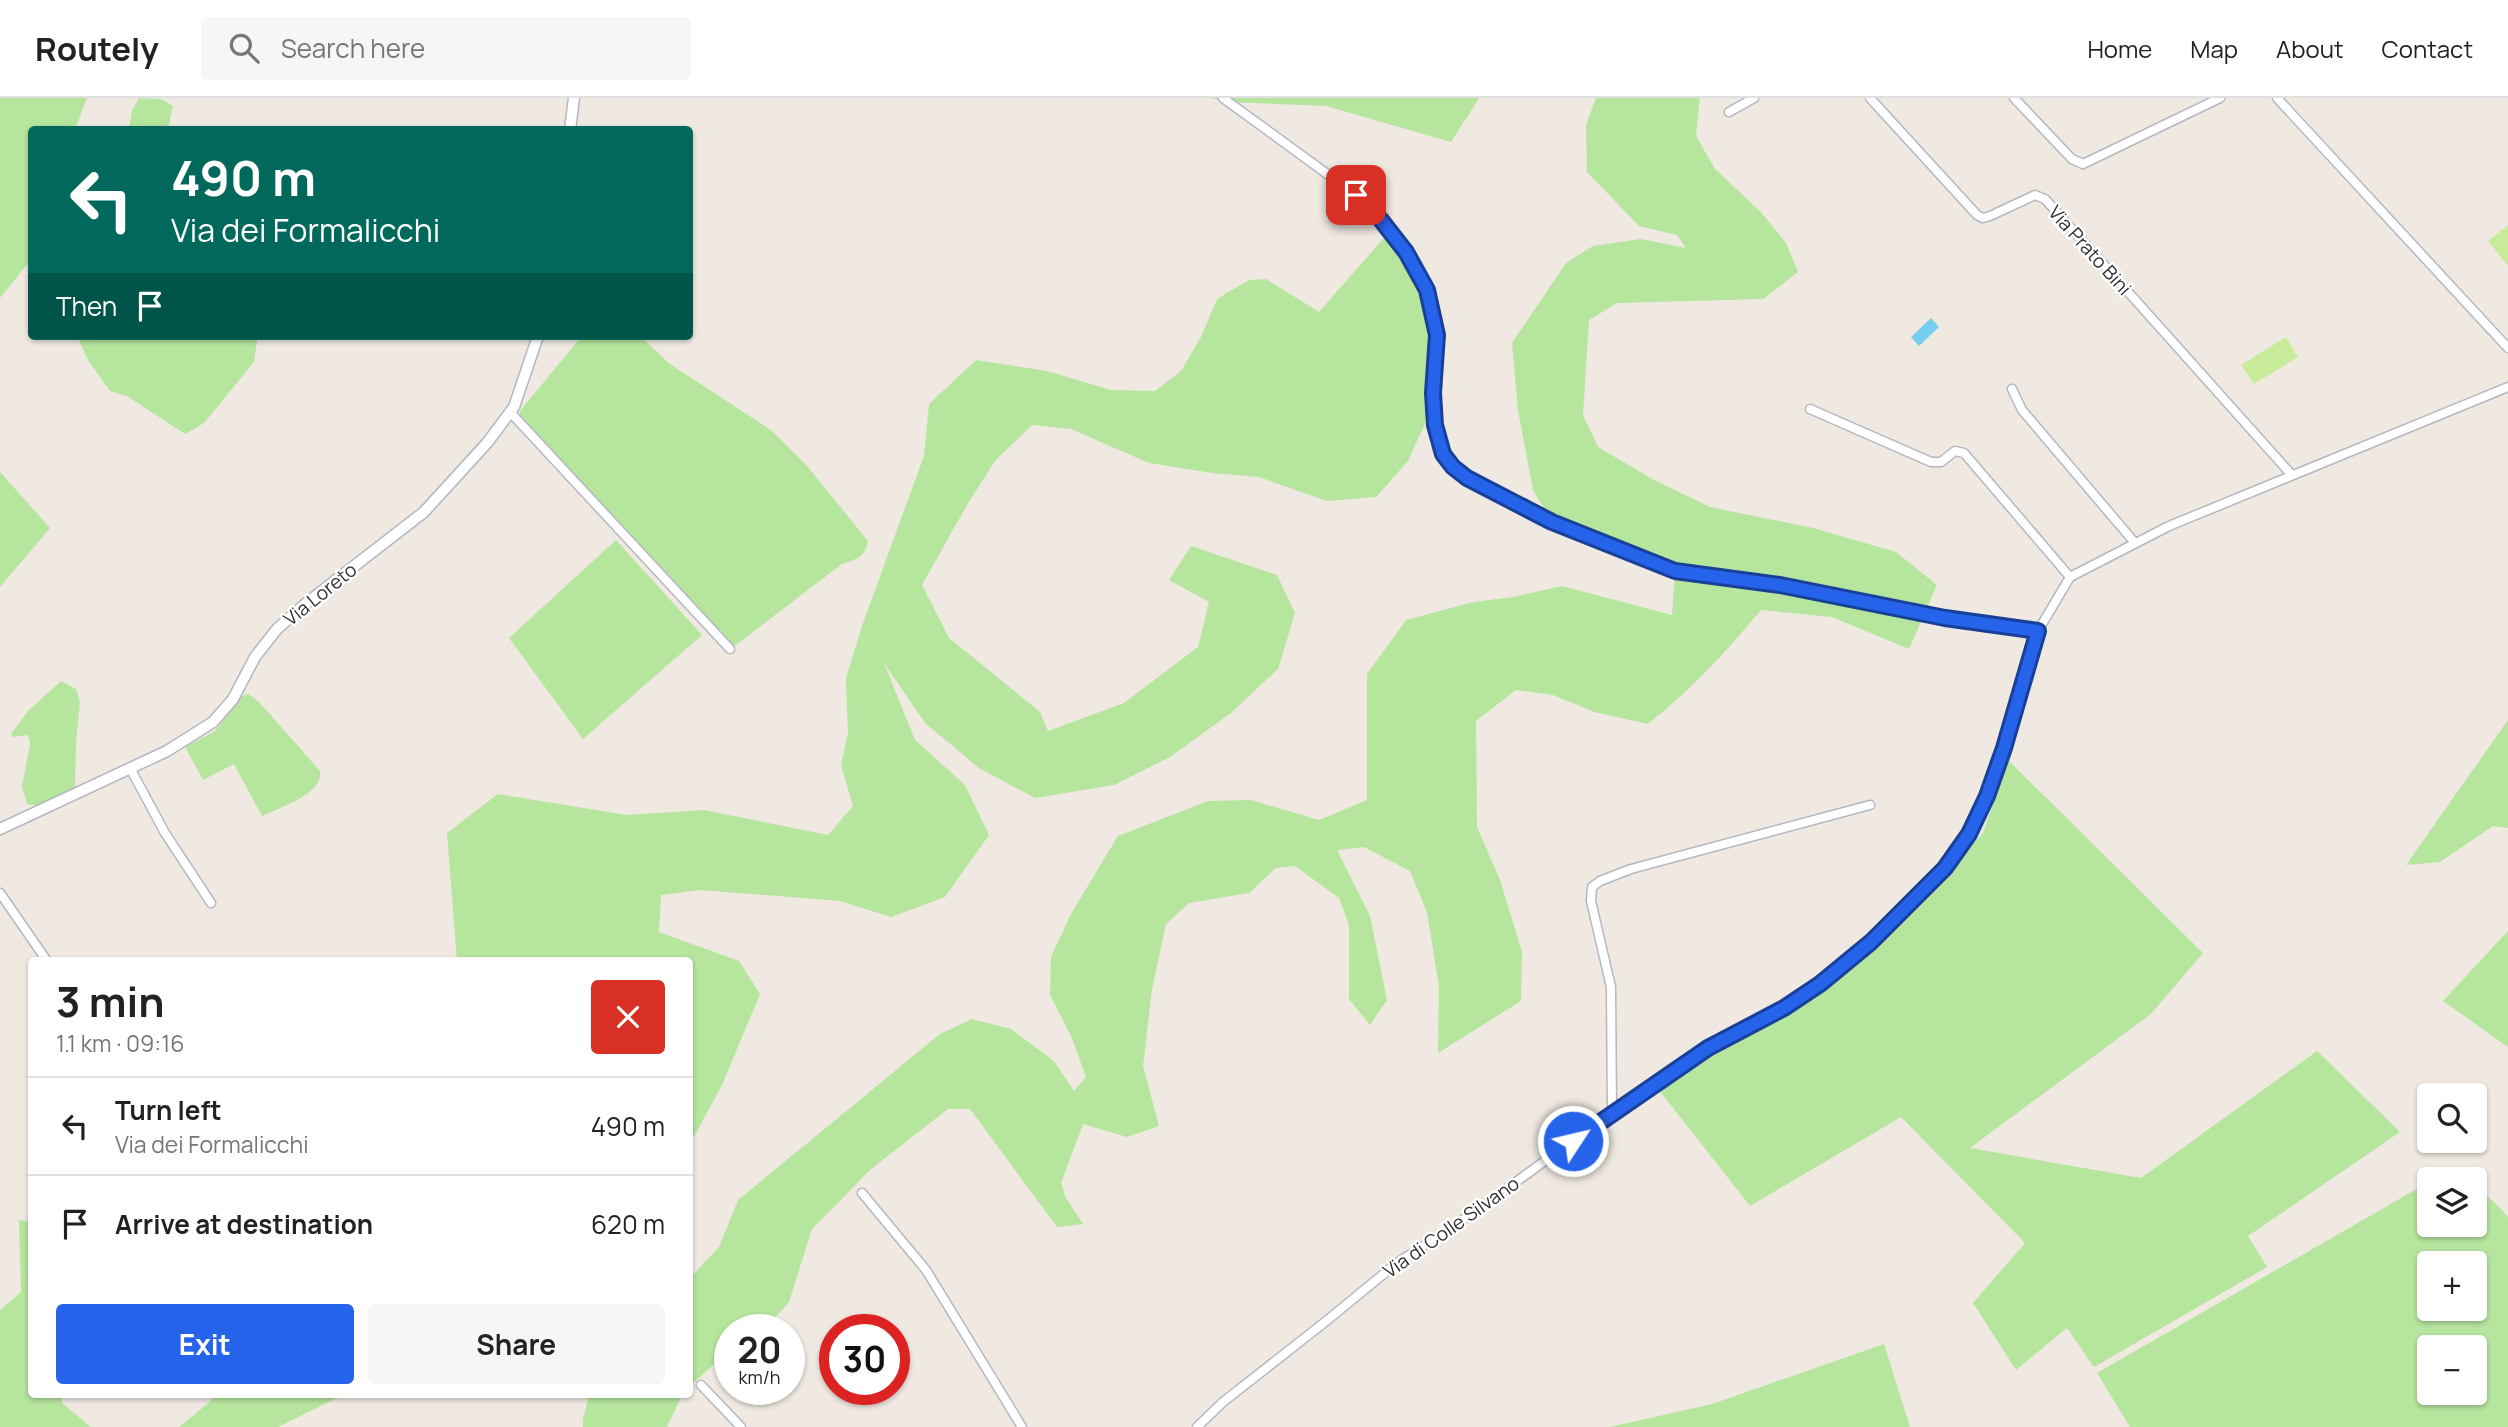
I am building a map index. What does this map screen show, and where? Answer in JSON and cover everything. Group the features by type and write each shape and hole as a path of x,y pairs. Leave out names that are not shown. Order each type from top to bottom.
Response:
{"street":[{"path":"570,126 574,98"},
{"path":"1223,98 1356,195 1381,220 1415,264 1431,303 1437,335 1433,407 1439,444 1450,464 1467,478 1552,522 1675,571 1780,585 1945,618 2038,631 2070,577 2135,543 2291,474 2508,387"},
{"path":"1729,112 1754,98"},
{"name":"Via Prato Bini","path":"1870,98 1977,215 1983,218 1990,216 2035,195 2045,199 2291,474"},
{"path":"2014,98 2072,159 2083,164 2220,98"},
{"path":"2277,98 2508,348"},
{"name":"Via Loreto","path":"0,829 167,751 213,722 233,699 255,657 277,629 431,506 511,413 537,340"},
{"path":"2012,389 2022,410 2135,543"},
{"path":"1810,409 1931,462 1941,462 1955,451 1964,453 2070,577"},
{"path":"511,413 730,649"},
{"name":"Via di Colle Silvano","path":"1196,1427 1223,1402 1388,1269 1472,1214 1708,1048 1784,1008 1820,984 1871,942 1945,868 1969,834 1987,796 2004,748 2038,631"},
{"path":"130,768 165,833 211,902"},
{"path":"1612,1114 1611,987 1591,901 1592,887 1610,876 1631,869 1870,805"},
{"path":"0,893 44,957"},
{"path":"862,1193 926,1270 1021,1427"},
{"path":"701,1384 741,1427"}],"green space":[{"path":"0,98 87,98 76,126 28,126 28,263 0,298"},
{"path":"139,98 161,99 173,106 169,126 129,126 132,110"},
{"path":"1210,98 1479,98 1451,142 1326,106 1228,102"},
{"path":"1596,98 1700,98 1696,136 1715,169 1761,212 1786,243 1798,272 1763,299 1617,303 1589,320 1583,415 1598,447 1654,480 1710,507 1813,528 1896,552 1937,585 1909,649 1832,617 1761,610 1708,670 1648,724 1594,712 1553,695 1516,690 1476,721 1477,827 1500,880 1522,952 1521,1001 1438,1053 1439,987 1427,912 1410,871 1364,847 1337,850 1370,916 1387,1000 1370,1025 1349,999 1349,925 1339,898 1295,866 1276,868 1249,893 1189,903 1166,924 1152,989 1143,1066 1159,1126 1127,1137 1083,1124 1061,1183 1066,1198 1083,1224 1057,1227 970,1109 948,1109 871,1169 812,1229 789,1302 778,1314 714,1314 714,1365 693,1383 693,1275 719,1247 738,1200 940,1034 972,1019 1011,1029 1054,1061 1074,1091 1086,1077 1071,1036 1050,995 1051,957 1071,914 1118,836 1208,801 1251,800 1319,820 1367,800 1367,674 1406,620 1473,602 1513,597 1562,586 1672,615 1675,571 1552,522 1533,490 1518,410 1512,343 1566,263 1593,246 1641,239 1686,248 1677,235 1639,226 1587,172 1586,125"},
{"path":"2508,225 2508,266 2488,241"},
{"path":"1390,231 1406,252 1435,323 1433,406 1408,461 1376,497 1327,501 1259,477 1149,463 1071,429 1032,425 995,461 922,585 949,638 1040,712 1048,731 1124,703 1198,647 1209,602 1169,580 1191,546 1277,575 1295,613 1278,669 1231,713 1170,757 1114,785 1035,798 979,768 925,723 884,663 915,740 965,785 989,835 945,897 891,917 840,901 701,890 661,895 659,932 739,961 760,994 722,1085 693,1138 693,957 457,957 447,833 498,794 627,815 704,810 828,835 853,806 841,765 848,733 846,678 863,623 924,456 929,404 976,360 1047,371 1111,390 1155,391 1181,371 1201,337 1217,299 1249,280 1266,279 1319,312"},
{"path":"2286,337 2298,357 2254,384 2241,365"},
{"path":"79,340 257,341 254,362 204,423 185,434 127,396 110,391 88,360"},
{"path":"579,340 644,340 670,364 771,430 807,466 868,541 867,546 856,559 842,564 733,647 520,417 520,411"},
{"path":"0,472 50,528 0,587"},
{"path":"616,540 702,635 583,739 509,638"},
{"path":"61,681 76,689 80,702 75,788 46,803 27,804 22,787 30,744 28,735 13,737 11,734 28,711"},
{"path":"248,694 259,702 320,771 315,787 308,793 262,816 234,764 203,780 185,747 215,731 241,696"},
{"path":"2508,720 2508,828 2493,826 2440,862 2406,865"},
{"path":"2008,760 2203,953 2151,1014 1970,1148 2141,1178 2317,1051 2400,1132 2248,1236 2267,1267 2094,1367 2067,1328 2016,1370 1973,1303 2025,1243 1901,1117 1750,1206 1659,1090 1855,967 1983,833"},
{"path":"2508,931 2508,1047 2443,1001"},
{"path":"2417,1189 2417,1237 2487,1237 2487,1196 2508,1217 2508,1427 2130,1427 2097,1373"},
{"path":"19,1220 28,1222 28,1398 61,1398 62,1403 91,1427 0,1427 0,1310 21,1292"},
{"path":"1884,1344 1910,1427 1610,1427 1712,1404"},
{"path":"214,1398 337,1398 278,1427 179,1427"},
{"path":"588,1398 681,1398 667,1427 583,1427"}],"water":[{"path":"1931,318 1939,327 1919,346 1911,337"}],"route":[{"path":"1356,195 1381,220 1415,264 1427,290 1437,335 1433,407 1439,444 1453,467 1467,478 1552,522 1675,571 1780,585 1945,618 2038,631 1987,796 1964,844 1945,868 1871,942 1820,984 1784,1008 1708,1048 1573,1141"}]}
